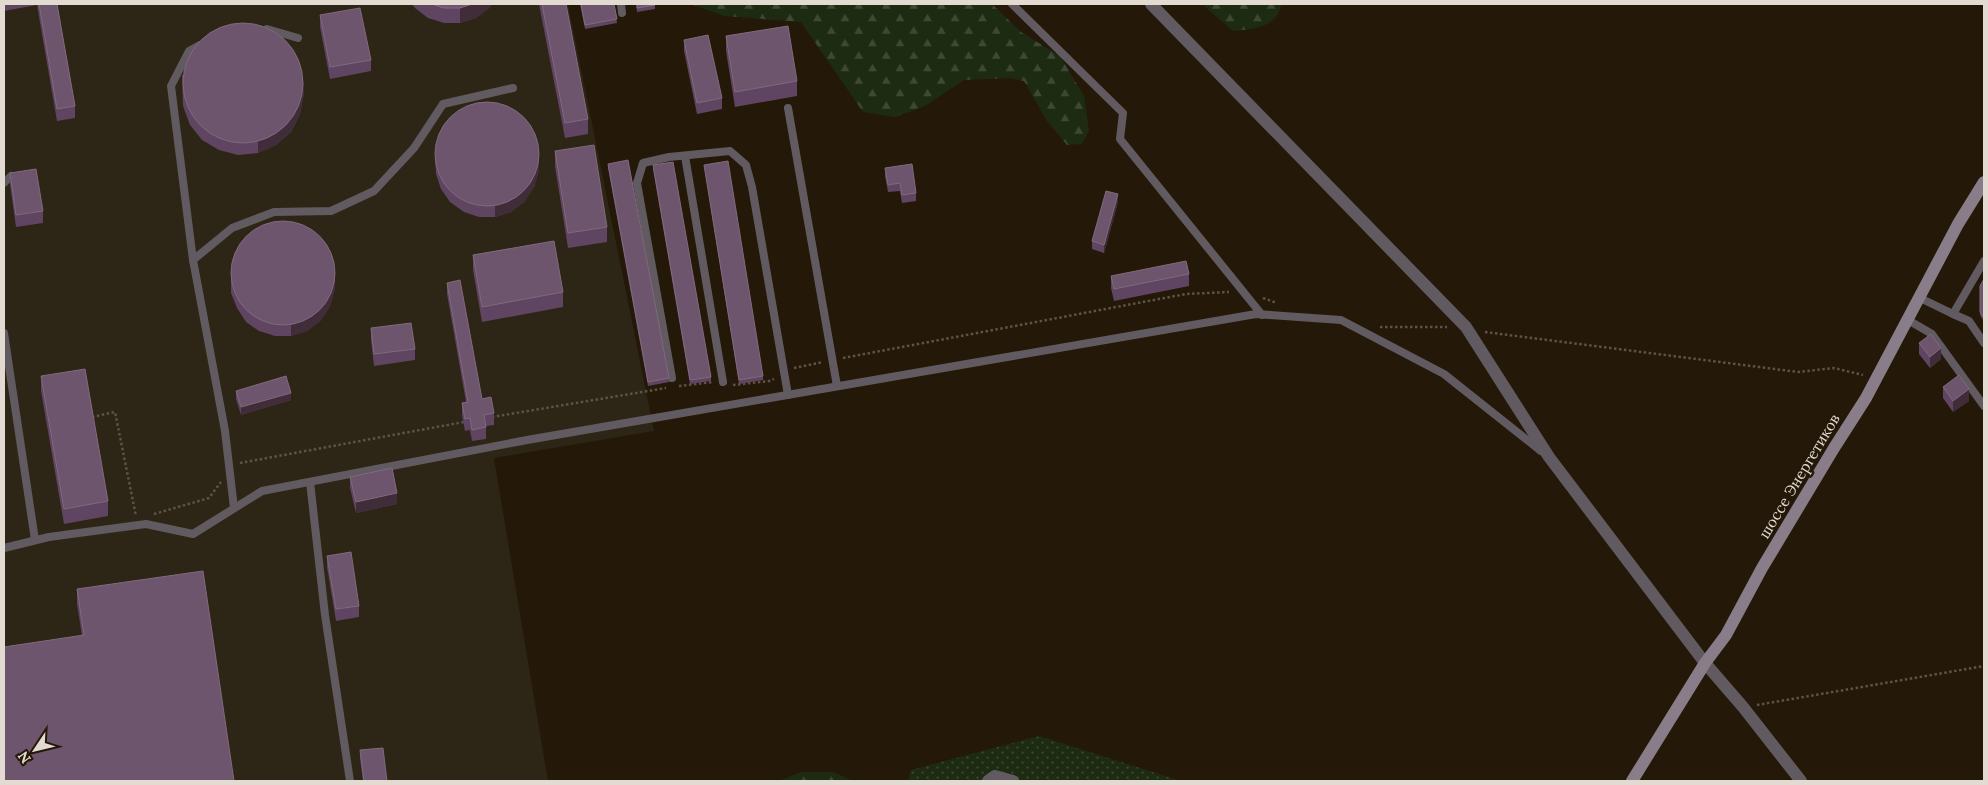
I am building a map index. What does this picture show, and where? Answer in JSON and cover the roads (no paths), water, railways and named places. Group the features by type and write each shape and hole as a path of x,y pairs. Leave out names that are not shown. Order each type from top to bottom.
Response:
{"main road":[{"name":"шоссе Энергетиков","path":"1632,781 1705,664 1726,635 1762,568 1877,378 1958,224 1981,197 1984,182"}],"street":[{"path":"1151,4 1466,327 1549,457 1705,664 1743,707 1802,781"},
{"path":"988,781 995,776 1013,781"}],"lane":[{"path":"620,4 622,13"},
{"path":"1012,4 1122,113 1120,139 1262,315"},
{"path":"257,26 298,38"},
{"path":"208,40 189,51 171,86 193,260 225,431 234,508"},
{"path":"193,260 232,228 266,215 274,212 331,212 374,191 414,148 444,104 513,88"},
{"path":"788,108 837,386"},
{"path":"672,378 637,183 643,163 669,157 730,151 746,165 752,187 788,395"},
{"path":"685,156 723,382"},
{"path":"4,183 11,176"},
{"path":"1953,314 1984,261"},
{"path":"1920,298 1968,321 1984,343"},
{"path":"4,548 36,540 146,524 194,534 262,491 536,439 837,386 1262,315 1341,320 1444,374 1549,457"},
{"path":"1908,320 1932,334 1984,406"},
{"path":"4,333 36,540"},
{"path":"310,482 326,615 350,781"}]}
